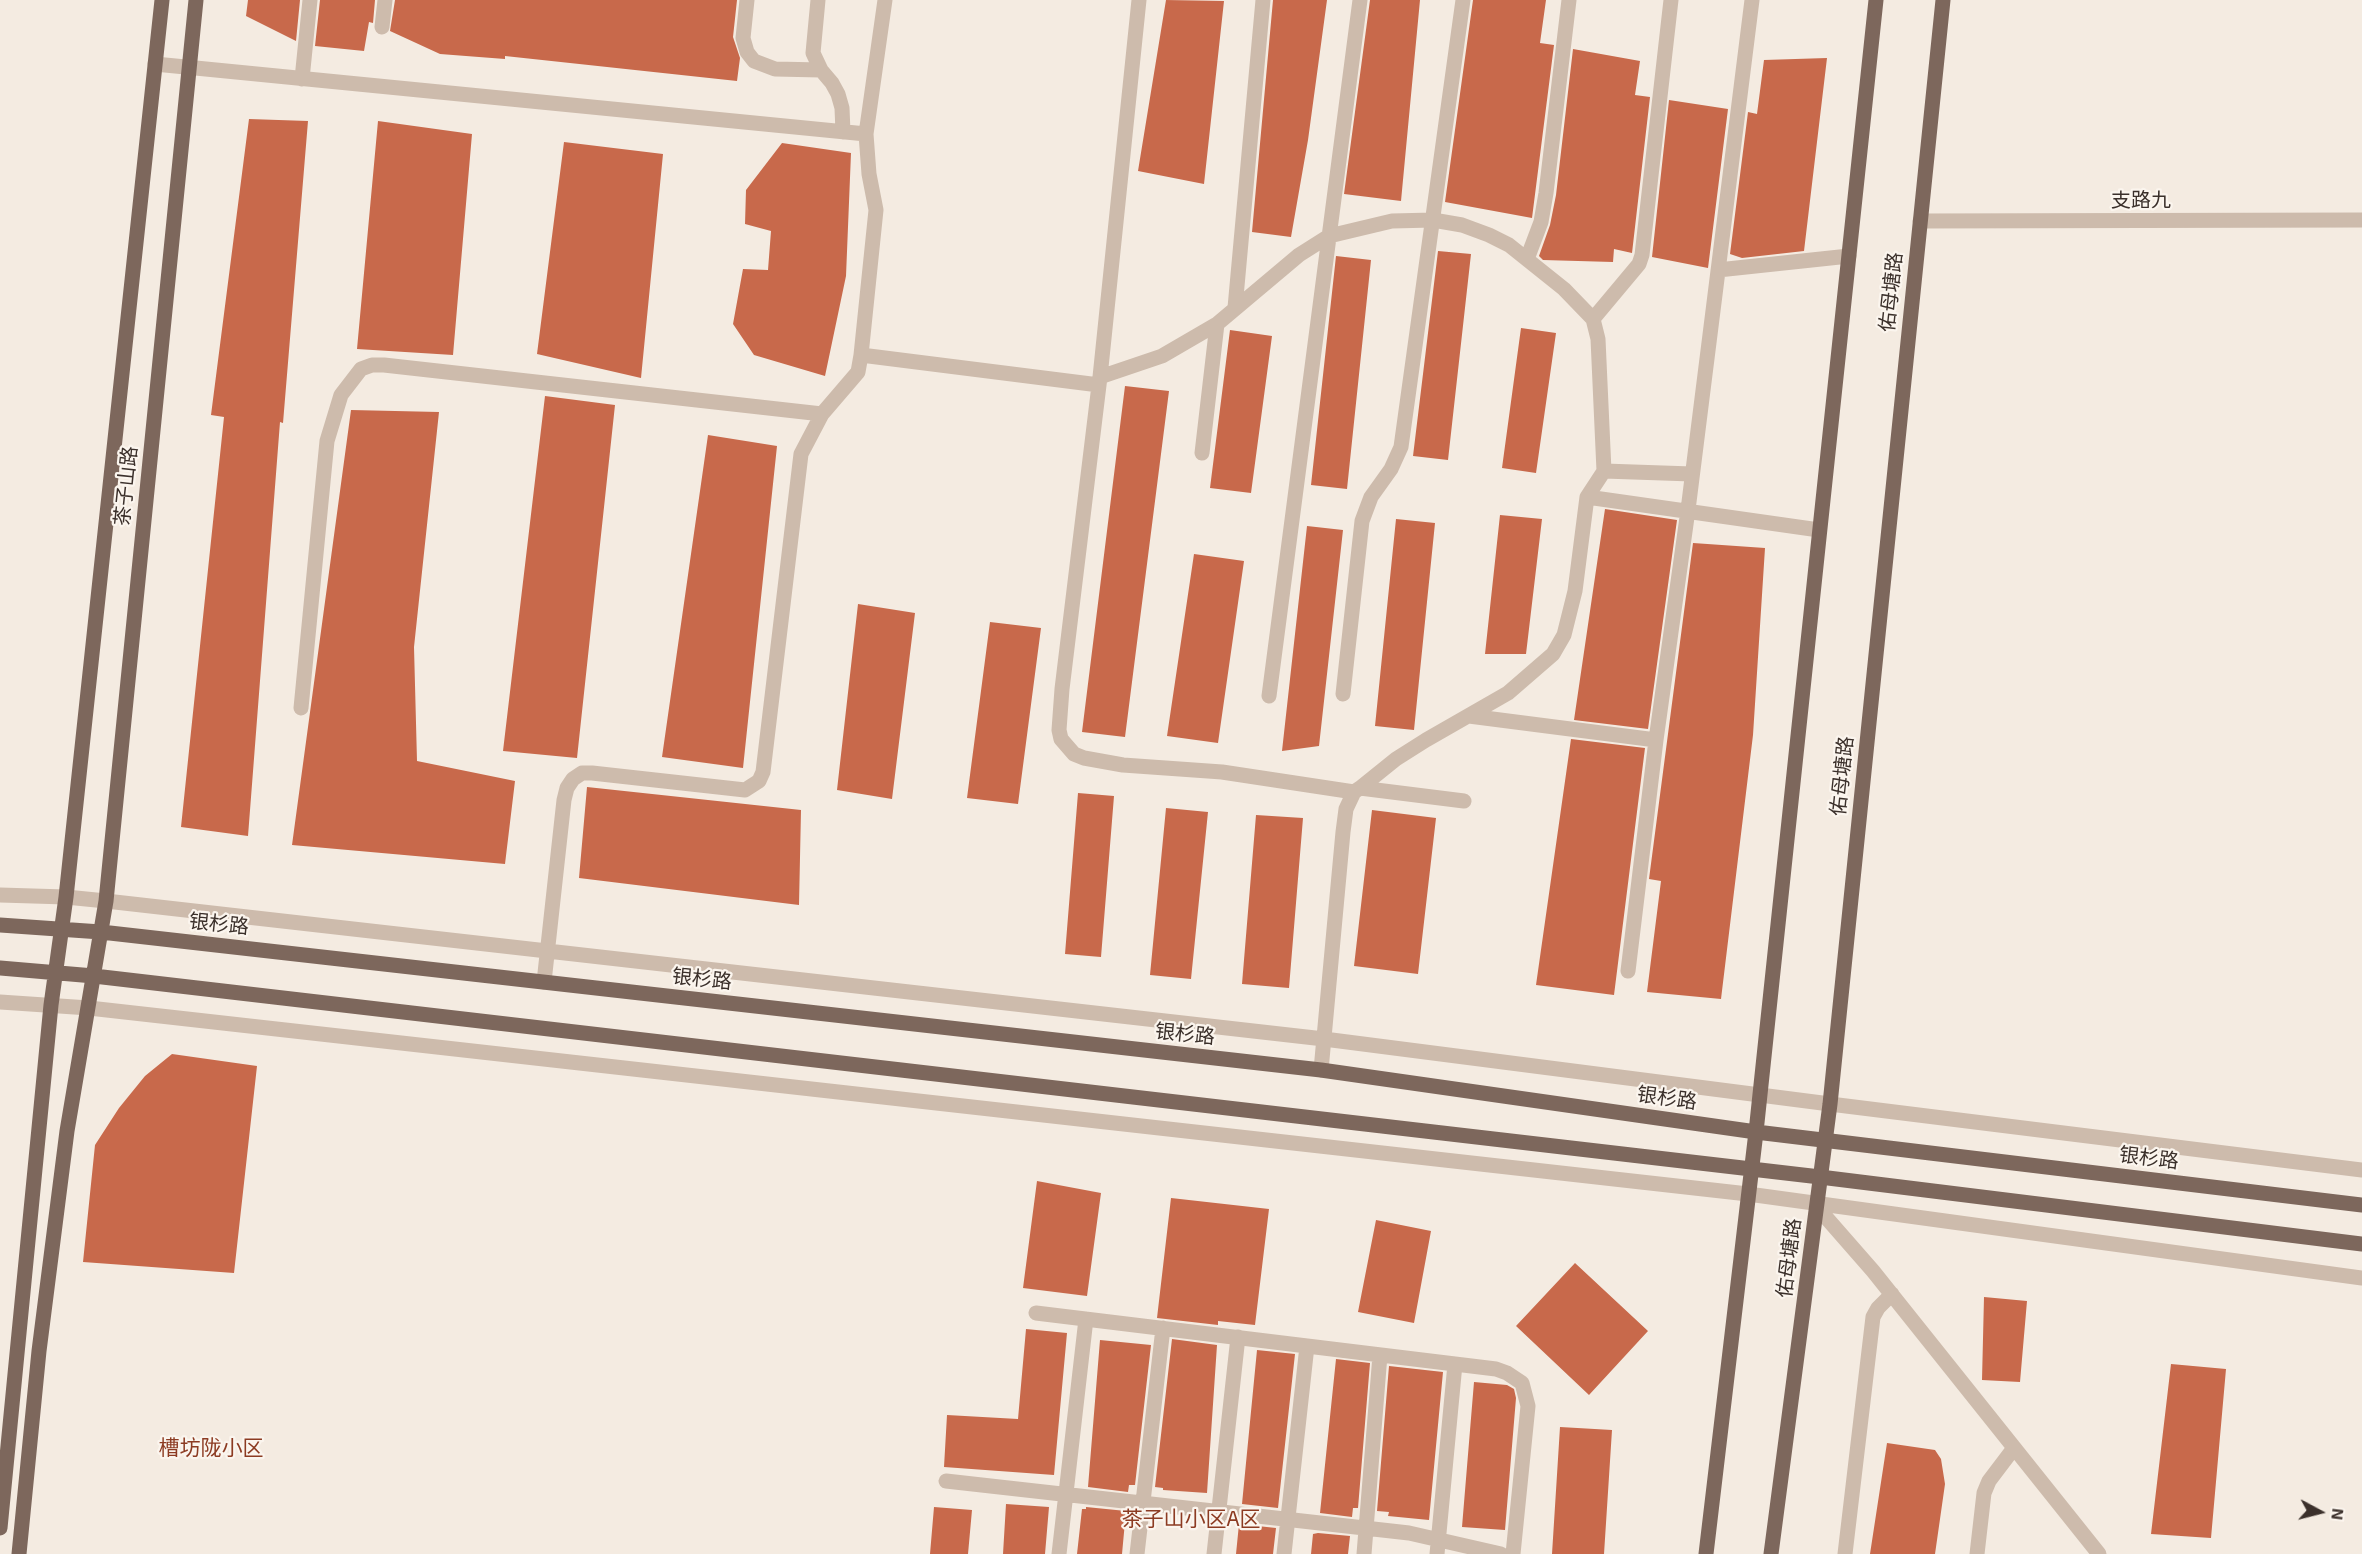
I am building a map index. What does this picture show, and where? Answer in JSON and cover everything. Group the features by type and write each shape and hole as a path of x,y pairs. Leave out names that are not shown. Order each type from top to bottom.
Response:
{"main road":[{"name":"茶子山路","path":"0,1528 51,1005 66,897 162,0"},
{"name":"茶子山路","path":"19,1554 39,1351 64,1154 106,901 196,0"},
{"path":"1706,1554 1756,1132 1876,0"},
{"name":"佑母塘路","path":"1772,1554 1830,1104 1943,0"},
{"name":"银杉路","path":"0,925 101,932 1321,1070 1756,1132 2362,1205"},
{"path":"0,968 94,976 1820,1177 2362,1244"}],"street":[{"path":"302,79 310,0"},
{"path":"382,27 385,0"},
{"path":"747,0 743,38 747,52 754,61 775,69 821,70"},
{"path":"818,0 813,53 821,70 838,94 842,108 843,132"},
{"path":"544,982 564,800 573,778 582,773 592,772 737,791 745,790 759,781 766,760 797,472 801,454 822,414 858,372 861,355 876,210 869,174 866,134 885,0"},
{"path":"1139,0 1100,381 1062,689 1059,730 1061,739 1074,754 1094,760 1151,768 1222,772 1357,790 1464,801"},
{"path":"1235,308 1263,0"},
{"path":"1269,696 1360,0"},
{"path":"1343,694 1362,521 1371,497 1391,469 1401,447 1463,0"},
{"path":"1527,259 1541,222 1546,193 1569,0"},
{"path":"1593,319 1639,264 1642,255 1671,0"},
{"path":"1628,971 1752,0"},
{"path":"155,64 866,134"},
{"path":"861,355 1100,381 1162,356 1217,324 1299,255 1329,236 1392,221 1433,220 1462,225 1509,245 1564,289 1593,319 1598,339 1604,471 1587,497 1575,591 1564,634 1553,654 1508,693 1396,759 1357,790 1346,809 1321,1070"},
{"name":"支路九","path":"1920,221 2362,220"},
{"path":"1718,270 1850,256"},
{"path":"1202,453 1217,324"},
{"path":"301,708 327,441 341,395 361,369 372,365 384,365 822,414"},
{"path":"1604,471 1692,474"},
{"path":"1587,497 1819,530"},
{"path":"1469,716 1656,740"},
{"name":"银杉路","path":"0,895 106,901 1324,1039 2362,1170"},
{"path":"0,1002 89,1008 1748,1194 2362,1278"},
{"path":"1816,1205 1892,1294 2099,1554"},
{"path":"1845,1554 1873,1317 1878,1308 1892,1294"},
{"path":"1036,1313 1455,1364 1507,1373 1522,1383 1528,1406 1513,1554"},
{"path":"1059,1554 1086,1319"},
{"path":"1137,1554 1163,1328"},
{"path":"1214,1554 1238,1337"},
{"path":"1284,1554 1307,1346"},
{"path":"1365,1554 1380,1355"},
{"path":"1437,1554 1455,1364"},
{"path":"1977,1554 1984,1493 1989,1481 2014,1448"},
{"path":"946,1482 1368,1528 1438,1538 1501,1554"}],"building":[{"path":"248,0 300,0 296,41 246,16"},
{"path":"320,0 375,0 373,23 369,22 364,51 315,46"},
{"path":"395,0 737,0 733,37 740,58 737,81 505,56 505,59 440,54 390,31"},
{"path":"1166,0 1224,1 1204,184 1138,171"},
{"path":"1273,0 1327,0 1308,140 1291,237 1252,232"},
{"path":"1370,0 1420,0 1401,201 1344,194"},
{"path":"1473,0 1546,0 1540,43 1554,45 1532,218 1445,202"},
{"path":"1573,49 1640,61 1635,95 1650,97 1632,253 1614,249 1613,262 1543,260 1539,256 1550,225 1556,195"},
{"path":"1827,58 1804,251 1742,258 1730,254 1748,112 1757,114 1764,60"},
{"path":"1669,100 1728,109 1708,268 1652,257"},
{"path":"249,119 308,121 283,423 280,422 248,836 181,827 224,417 211,415"},
{"path":"378,121 472,134 453,355 357,349"},
{"path":"564,142 663,154 641,378 537,354"},
{"path":"782,143 851,153 846,276 825,376 754,355 733,324 743,269 768,270 771,231 745,224 746,190"},
{"path":"1438,251 1471,254 1448,460 1413,456"},
{"path":"1336,256 1371,260 1347,489 1311,485"},
{"path":"1521,328 1556,333 1536,473 1502,468"},
{"path":"1230,330 1272,336 1251,493 1210,488"},
{"path":"1125,386 1169,391 1125,737 1082,732"},
{"path":"545,396 615,405 577,758 503,751"},
{"path":"351,410 439,412 414,647 417,761 515,781 505,864 292,845"},
{"path":"708,435 777,446 743,768 662,757"},
{"path":"1605,509 1677,520 1648,729 1574,720"},
{"path":"1500,515 1542,519 1526,654 1485,654"},
{"path":"1396,519 1435,523 1414,730 1375,726"},
{"path":"1307,526 1343,530 1319,746 1282,751"},
{"path":"1693,543 1765,548 1753,735 1721,999 1647,992 1661,881 1649,879"},
{"path":"1194,554 1244,561 1218,743 1167,736"},
{"path":"858,604 915,613 892,799 837,790"},
{"path":"990,622 1041,628 1018,804 967,798"},
{"path":"1571,739 1645,748 1614,995 1536,985"},
{"path":"587,787 801,810 799,905 579,878"},
{"path":"1078,793 1114,796 1101,957 1065,954"},
{"path":"1166,808 1208,812 1191,979 1150,975"},
{"path":"1372,810 1436,818 1418,974 1354,966"},
{"path":"1256,815 1303,818 1289,988 1242,984"},
{"path":"172,1054 257,1066 234,1273 83,1262 95,1145 119,1108 145,1076"},
{"path":"1037,1181 1101,1193 1087,1296 1023,1288"},
{"path":"1171,1198 1269,1209 1255,1325 1218,1321 1218,1325 1157,1318"},
{"path":"1376,1220 1431,1231 1414,1323 1358,1312"},
{"path":"1575,1263 1648,1331 1589,1395 1516,1326"},
{"path":"1984,1297 2027,1301 2020,1382 1982,1380"},
{"path":"1026,1329 1067,1333 1054,1475 944,1467 947,1415 1018,1419"},
{"path":"1172,1339 1217,1345 1207,1493 1163,1490 1163,1488 1155,1487"},
{"path":"1100,1340 1151,1345 1135,1485 1129,1485 1128,1492 1088,1487"},
{"path":"1257,1350 1295,1354 1278,1508 1242,1504"},
{"path":"1336,1359 1370,1363 1358,1508 1353,1508 1352,1517 1320,1513"},
{"path":"2171,1364 2226,1369 2211,1538 2151,1534"},
{"path":"1389,1366 1443,1372 1429,1520 1388,1516 1389,1512 1377,1511"},
{"path":"1474,1382 1507,1385 1514,1389 1516,1398 1505,1530 1462,1527"},
{"path":"1560,1427 1612,1430 1604,1554 1552,1554"},
{"path":"1887,1443 1935,1450 1941,1459 1945,1484 1935,1554 1870,1554"},
{"path":"1006,1504 1049,1507 1045,1554 1003,1554"},
{"path":"934,1507 972,1510 968,1554 930,1554"},
{"path":"1086,1507 1126,1511 1122,1554 1077,1554 1082,1509"},
{"path":"1239,1524 1276,1528 1273,1554 1236,1554"},
{"path":"1313,1534 1350,1536 1348,1554 1311,1554"}],"district":[{"name":"槽坊陇小区","path":"211,1448"},
{"name":"茶子山小区A区","path":"1191,1519"}]}
